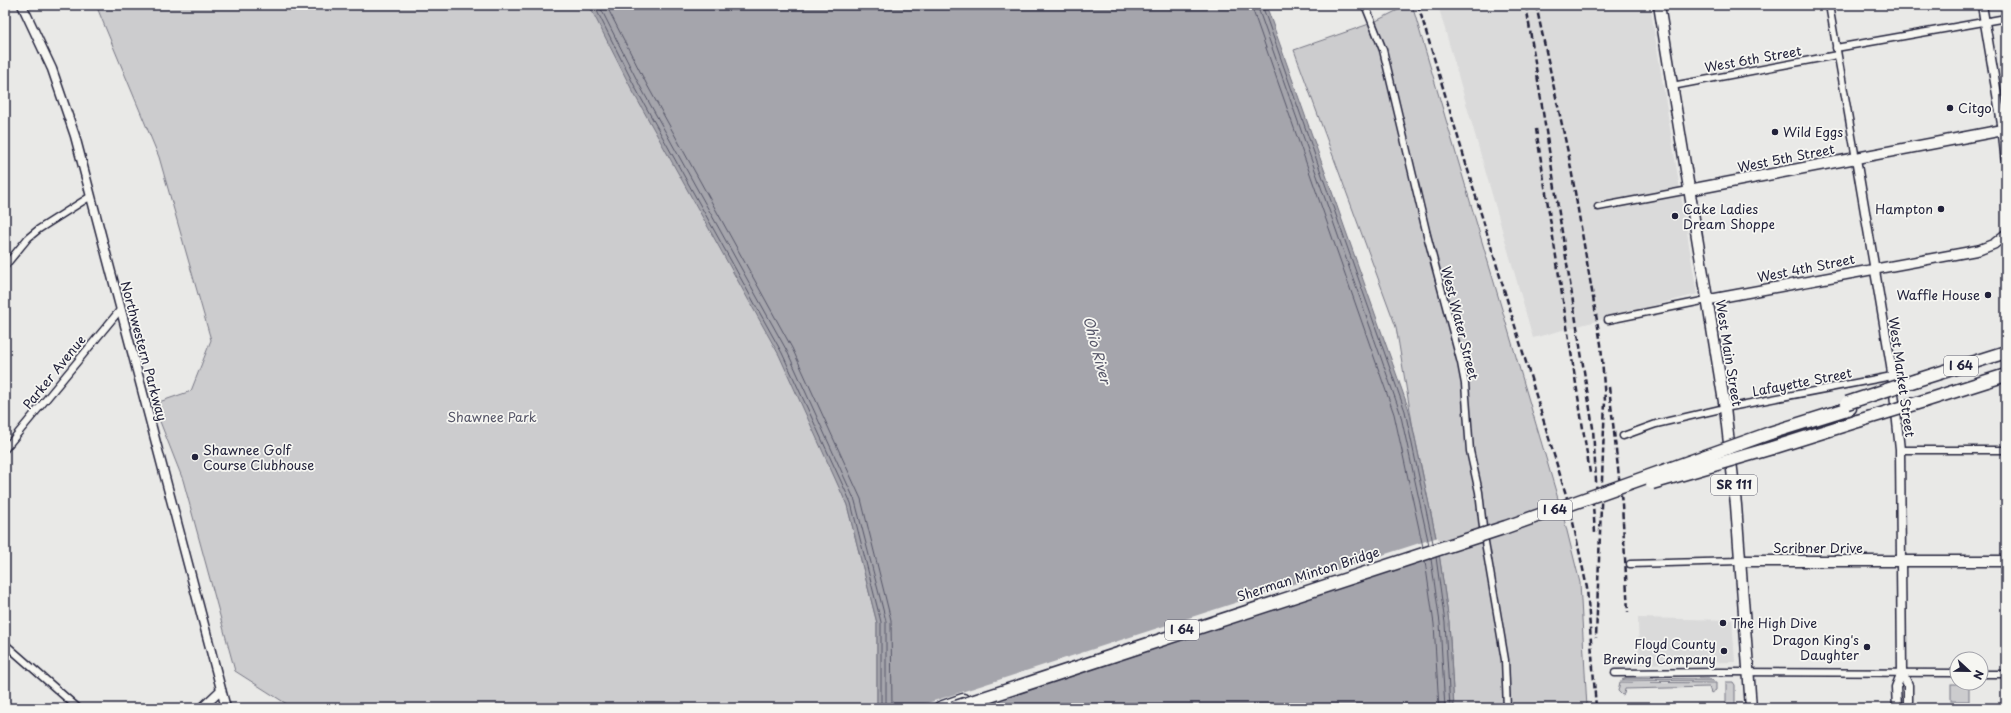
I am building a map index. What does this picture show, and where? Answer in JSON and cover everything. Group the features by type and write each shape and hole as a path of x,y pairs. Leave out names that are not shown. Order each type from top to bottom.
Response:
{"highway":[{"name":"I 64","path":"1769,431 1918,383 2006,352"},
{"path":"1918,383 2006,357"},
{"name":"Sherman Minton Bridge","path":"939,708 1565,506 1688,473 2006,375"},
{"path":"953,708 1506,527 1769,431"},
{"name":"Sherman Minton Bridge","path":"939,708 1578,501 1675,463 1769,431"}],"main road":[{"name":"West Main Street","path":"1659,5 1725,408 1740,561 1751,708"},
{"name":"West 5th Street","path":"1689,190 2004,130"},
{"path":"2004,130 2006,160"},
{"name":"West 4th Street","path":"1707,300 1979,250 1994,244 2006,234"},
{"name":"Scribner Drive","path":"1740,561 2006,561"}],"street":[{"name":"Northwestern Parkway","path":"22,5 50,63 64,102 91,196 226,708"},
{"name":"West Water Street","path":"1365,5 1383,50 1427,235 1462,363 1470,451 1479,492 1484,536 1504,652 1507,708"},
{"name":"West Market Street","path":"1829,5 1892,376 1900,450 1902,672 1896,687 1896,708"},
{"path":"1982,5 2004,130"},
{"name":"West 6th Street","path":"1672,86 1984,21 2006,18"},
{"name":"West 5th Street","path":"1598,207 1689,190"},
{"path":"5,266 28,238 39,229 91,196"},
{"name":"West 4th Street","path":"1608,320 1707,300"},
{"name":"Parker Avenue","path":"5,449 120,310"},
{"name":"Lafayette Street","path":"1623,436 1656,424 1725,408 1892,376"},
{"path":"1900,450 2006,450"},
{"name":"Scribner Drive","path":"1630,564 1740,561"},
{"path":"5,644 78,708"},
{"path":"1902,672 1908,685 1908,708"},
{"path":"1615,673 1949,673"},
{"path":"1989,674 2006,674"},
{"path":"202,708 221,690"}],"shaded area":[{"path":"1438,5 1650,5 1697,294 1533,338"},
{"path":"1638,618 1732,620 1735,662 1639,664"}],"green space":[{"name":"Shawnee Park","path":"96,5 609,5 710,187 847,505 877,623 877,708 293,708 235,671 183,480 159,419 156,403 191,391 211,340 159,157"},
{"path":"1408,5 1412,5 1564,519 1580,583 1587,708 1454,708 1449,622 1438,547 1413,428 1396,327 1294,50 1372,23"},
{"path":"1626,678 1710,679 1714,681 1622,680"},
{"path":"1620,682 1716,683 1716,690 1711,693 1709,687 1625,689 1624,694 1622,695 1618,691"},
{"path":"1726,682 1733,682 1735,685 1735,707 1726,708"},
{"path":"1951,691 1969,691 1969,701 1951,701"}],"water":[{"name":"Ohio River","path":"589,5 1266,5 1409,410 1438,547 1449,622 1454,708 877,708 877,623 847,505 779,355 632,90"}],"pier":[{"path":"1438,537 1440,547 964,708 912,708"}],"railway":[{"path":"1418,5 1570,508 1587,588 1596,708"},
{"path":"1526,5 1593,428 1597,498"},
{"path":"1536,5 1569,157 1601,344 1605,401 1596,638"},
{"path":"1536,129 1590,473"},
{"path":"1609,387 1622,504 1628,612"},
{"path":"1592,491 1595,533"}],"place":[{"name":"Citgo","path":"1950,108"},
{"name":"Wild Eggs","path":"1775,132"},
{"name":"Hampton","path":"1941,209"},
{"name":"Cake Ladies Dream Shoppe","path":"1675,216"},
{"name":"Waffle House","path":"1988,295"},
{"name":"Shawnee Golf Course Clubhouse","path":"195,457"},
{"name":"The High Dive","path":"1723,623"},
{"name":"Dragon King's Daughter","path":"1867,647"},
{"name":"Floyd County Brewing Company","path":"1724,651"}]}
